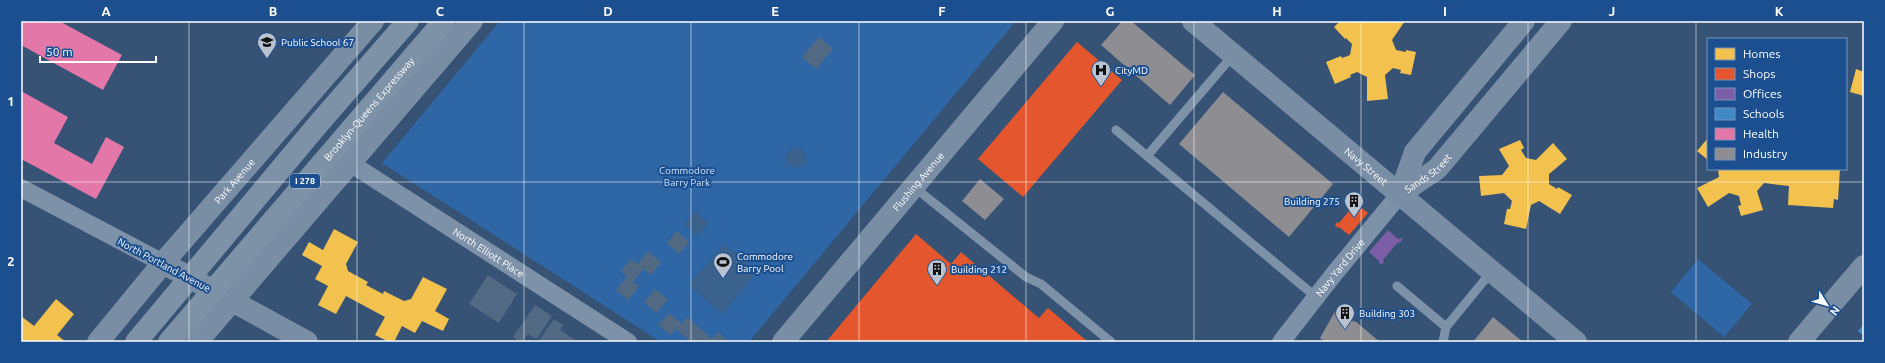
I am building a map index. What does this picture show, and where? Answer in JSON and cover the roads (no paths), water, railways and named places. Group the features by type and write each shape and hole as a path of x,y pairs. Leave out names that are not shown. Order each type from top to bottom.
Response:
{"highway":[{"name":"I 278","path":"136,342 320,122 408,21"},
{"name":"Brooklyn-Queens Expressway","path":"168,342 444,21"}],"main road":[{"name":"Park Avenue","path":"98,342 163,263 373,21"},
{"path":"197,342 472,21"},
{"name":"Flushing Avenue","path":"783,342 1053,21"},
{"name":"Navy Street","path":"1193,21 1576,342"},
{"name":"Sands Street","path":"1400,194 1415,152 1524,21"},
{"name":"Sands Street","path":"1400,194 1437,169 1561,21"},
{"name":"North Portland Avenue","path":"163,263 307,342"},
{"path":"1799,342 1864,266"}],"street":[{"name":"North Elliott Place","path":"350,162 628,342"},
{"name":"North Portland Avenue","path":"21,188 163,263"},
{"name":"Navy Yard Drive","path":"1281,342 1400,194"}],"lane":[{"path":"1147,156 1233,54"},
{"path":"1116,130 1316,297"},
{"path":"914,187 1026,277 1041,284 1111,342"},
{"path":"1443,342 1446,327 1492,271"},
{"path":"1397,286 1446,327"}],"place":[{"name":"Public School 67","path":"267,59"},
{"name":"CityMD","path":"1101,87"},
{"name":"Building 275","path":"1354,218"},
{"name":"Commodore Barry Pool","path":"723,279"},
{"name":"Building 212","path":"937,286"},
{"name":"Building 303","path":"1345,330"}],"park label":[{"name":"Commodore Barry Park","path":"687,176"}]}
